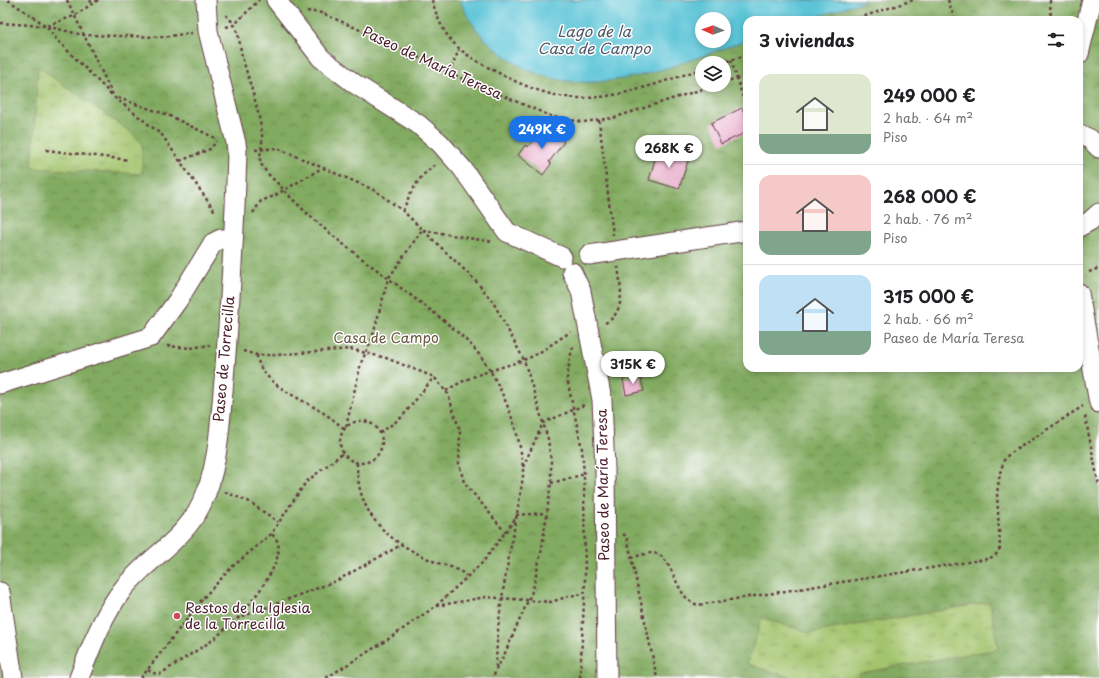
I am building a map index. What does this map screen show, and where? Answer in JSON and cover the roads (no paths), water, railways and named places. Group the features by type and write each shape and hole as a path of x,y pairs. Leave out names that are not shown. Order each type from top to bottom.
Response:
{"street":[{"path":"1083,37 1092,0"},
{"path":"270,3 288,17 313,49 336,71 418,124 450,154 507,232 578,272 584,269 588,264 589,255 743,232"},
{"name":"Paseo de Torrecilla","path":"79,678 108,612 120,594 189,525 201,506 209,487 220,419 227,344 230,145 208,31 213,5"},
{"path":"1083,126 1092,141"},
{"path":"1083,225 1099,213"},
{"path":"0,384 151,337 178,300 213,242 229,233"},
{"name":"Paseo de María Teresa","path":"567,265 581,291 584,331 602,400 605,470 607,678"},
{"path":"1083,341 1088,402"},
{"path":"0,592 13,678"}],"water":[{"name":"Lago de la Casa de Campo","path":"460,0 866,0 820,16 743,16 743,41 731,46 731,12 695,12 695,48 725,48 703,56 695,56 695,59 654,72 622,79 590,82 559,80 529,70 500,52 487,41 471,22"}],"place":[{"name":"Restos de la Iglesia de la Torrecilla","path":"177,616"}],"park label":[{"name":"Casa de Campo","path":"386,338"}]}
